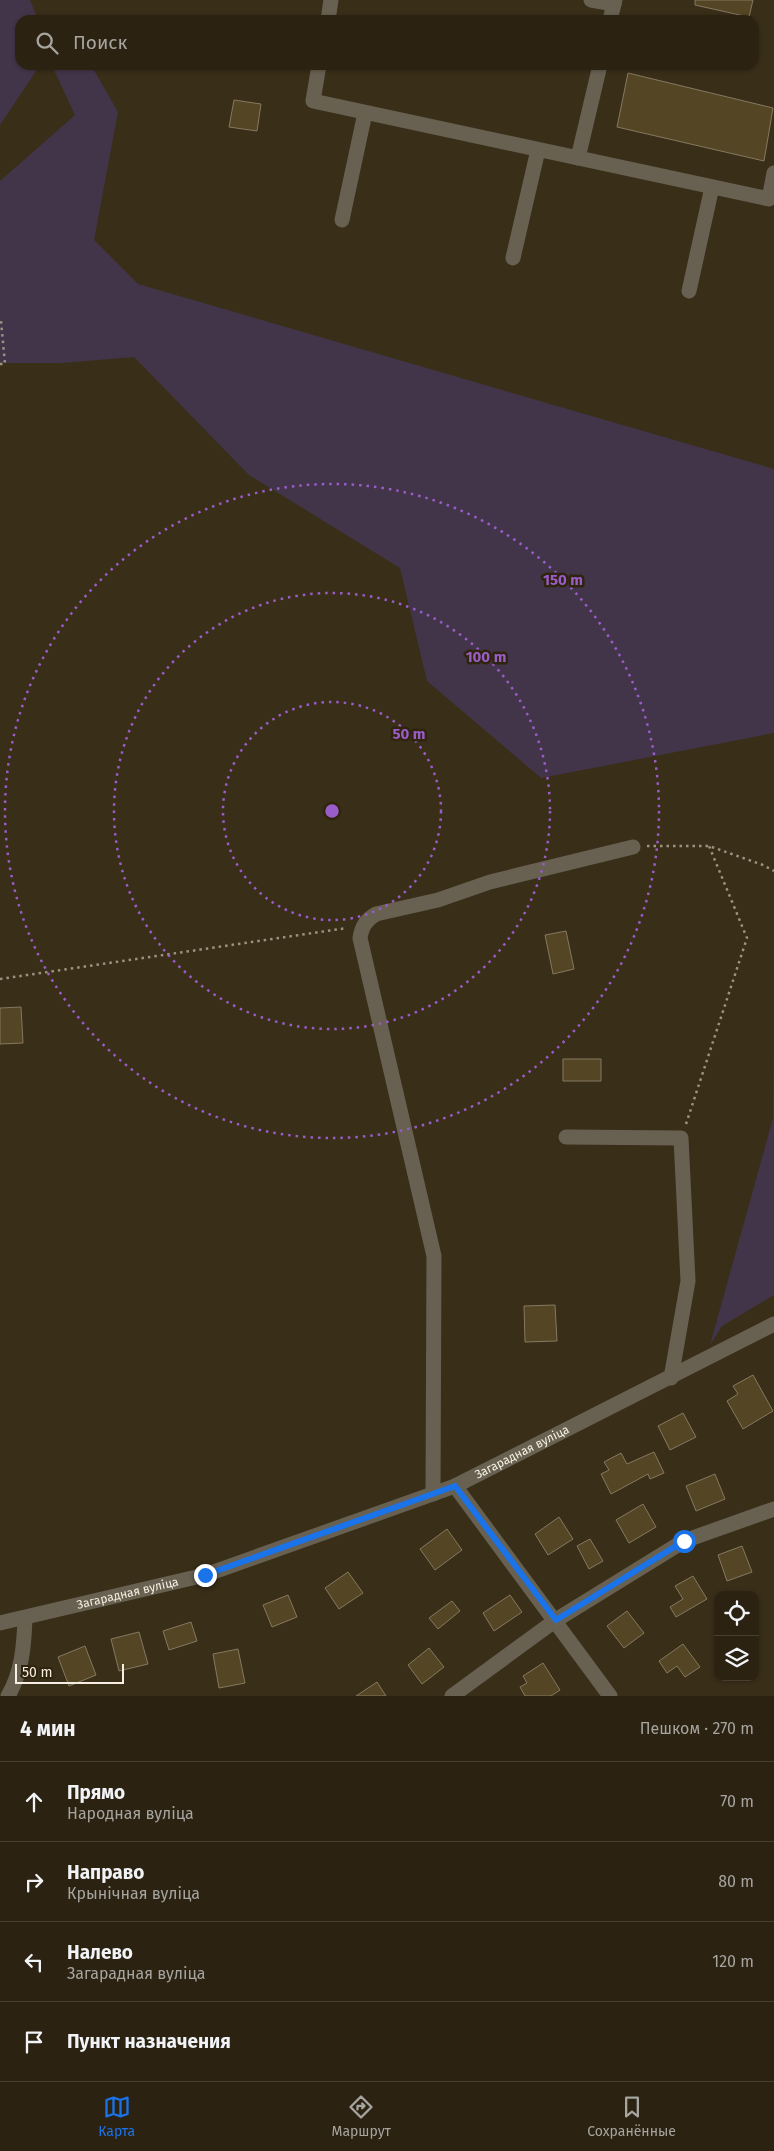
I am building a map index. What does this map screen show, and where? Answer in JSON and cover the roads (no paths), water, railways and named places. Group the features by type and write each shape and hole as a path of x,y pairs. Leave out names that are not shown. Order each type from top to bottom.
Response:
{"street":[{"path":"329,15 331,0"},
{"path":"591,0 614,2 611,15"},
{"path":"318,70 313,101 365,113 769,199 774,173"},
{"path":"578,158 599,70"},
{"path":"342,220 365,113"},
{"path":"513,258 538,150"},
{"path":"689,291 712,187"},
{"path":"433,1494 434,1256 360,938 363,926 376,914 438,900 490,882 633,846"},
{"path":"566,1137 681,1138 688,1281 670,1378"},
{"name":"Загарадная вуліца","path":"0,1623 205,1575 455,1486 774,1324"},
{"path":"455,1486 556,1620 610,1696"},
{"path":"452,1696 556,1620 684,1541 774,1509"},
{"path":"8,1696 14,1686 24,1653 25,1618"}]}
